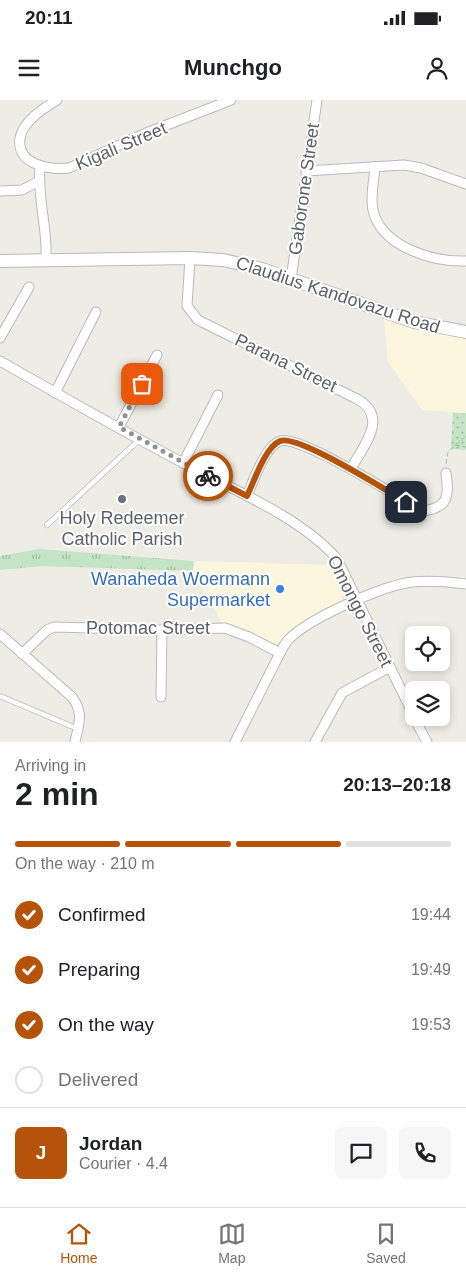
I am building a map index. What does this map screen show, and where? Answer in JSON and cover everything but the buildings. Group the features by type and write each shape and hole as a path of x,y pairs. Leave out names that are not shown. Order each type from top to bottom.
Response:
{"street":[{"path":"46,260 47,243 39,181 40,167 31,162 21,149 20,138 25,127 42,109 58,100"},
{"name":"Kigali Street","path":"40,167 55,170 69,168 146,133 231,100"},
{"name":"Gaborone Street","path":"290,279 317,100"},
{"path":"306,171 404,165 421,168 466,184"},
{"path":"375,167 372,208 376,220 392,240 444,260 466,261"},
{"path":"0,191 22,190 39,181"},
{"name":"Claudius Kandovazu Road","path":"0,261 190,258 236,262 414,322 466,332"},
{"name":"Parana Street","path":"190,258 187,306 198,320 357,399 371,409 374,416 373,428 351,469"},
{"path":"0,338 29,286"},
{"path":"55,393 96,312"},
{"path":"119,427 157,355"},
{"name":"Omongo Street","path":"0,361 182,463 247,496 296,525 326,547 337,559 405,699"},
{"path":"182,463 218,395"},
{"path":"247,496 266,455 280,441 297,442 351,469 424,511 437,509 444,503 447,497 446,473"},
{"path":"235,742 288,640 312,623 376,592 412,582 432,581 466,584"},
{"name":"Potomac Street","path":"22,654 47,630 54,627 162,630 225,628 249,637 280,653"},
{"path":"161,697 162,630"},
{"path":"0,634 72,697 79,706 78,729 75,742"},
{"path":"315,742 342,693 390,668"},
{"name":"Omongo Street","path":"419,726 427,742"}],"lane":[{"path":"47,525 140,439"},
{"path":"0,696 78,729"}],"path":[{"path":"446,473 448,452 466,436"},
{"path":"454,445 466,447"}],"shaded area":[{"path":"383,311 466,331 466,413 422,410 388,362"},
{"path":"194,561 330,565 342,593 342,602 286,635 273,649 225,628 193,571"}],"green space":[{"path":"453,413 466,413 466,450 451,449"},
{"path":"39,549 194,561 193,571 43,566 0,570 0,556"}],"way so far":[{"path":"142,384 119,427 208,476"}],"place":[{"name":"Holy Redeemer Catholic Parish","path":"122,499"},
{"name":"Wanaheda Woermann Supermarket","path":"280,589"}],"route":[{"path":"208,476 247,496 270,449 280,441 287,440 297,442 351,469 406,502"}]}
